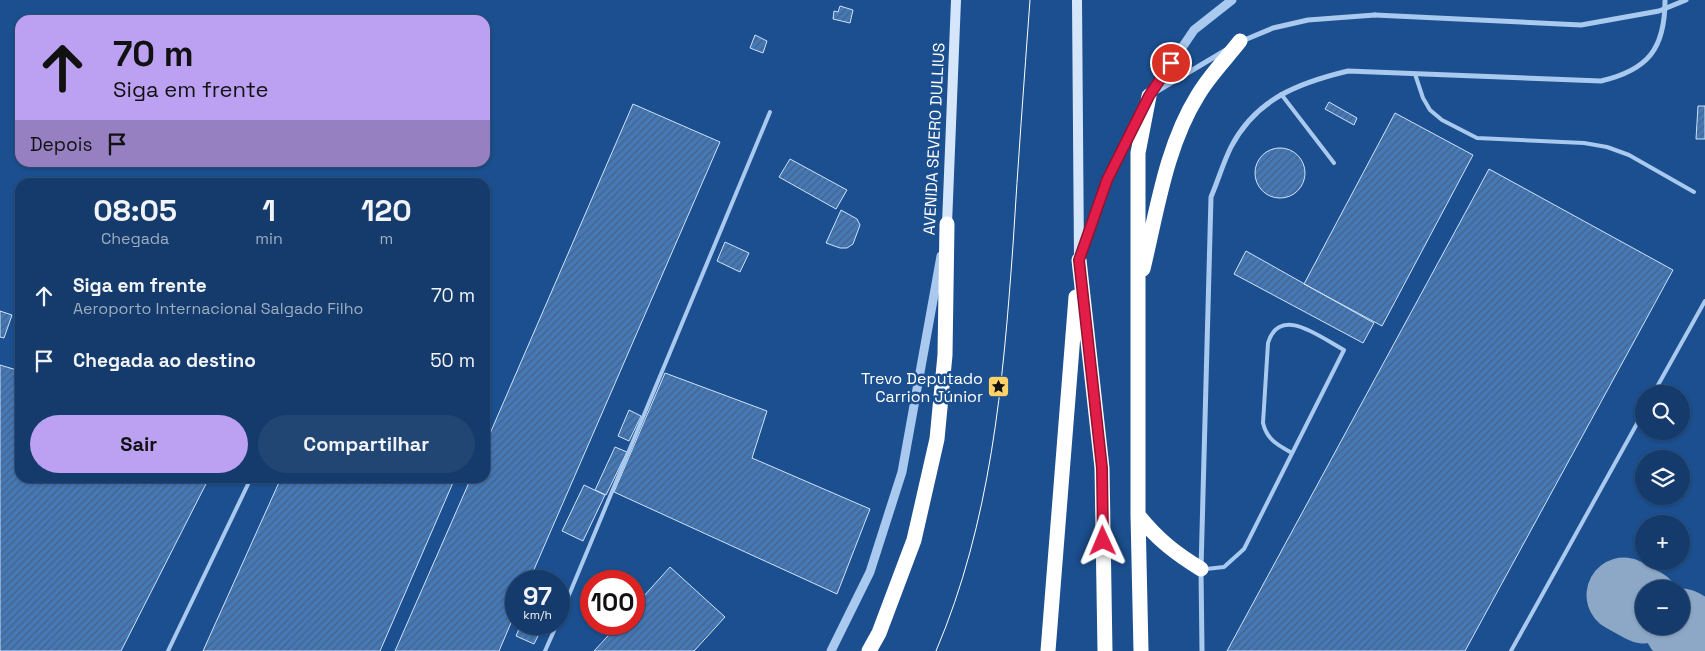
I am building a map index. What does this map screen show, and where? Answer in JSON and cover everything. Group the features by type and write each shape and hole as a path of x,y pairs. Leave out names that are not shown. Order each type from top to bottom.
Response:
{"highway":[{"path":"1137,297 1164,178 1179,133 1198,95 1240,41"},
{"path":"1141,651 1138,515 1138,153 1149,96"},
{"path":"869,651 879,633 914,540 937,439 945,354 946,224"},
{"path":"1048,651 1079,260"},
{"path":"1079,260 1102,468 1105,651"},
{"path":"1138,515 1155,537 1180,557 1201,569"}],"main road":[{"name":"AVENIDA SEVERO DULLIUS","path":"946,224 956,0"},
{"path":"1077,0 1079,260"}],"street":[{"path":"1079,260 1107,180 1149,96 1194,30 1232,0"},
{"path":"1202,651 1201,569 1211,197 1231,147 1254,114 1280,94 1313,79 1348,71 1601,81 1626,75 1650,57 1665,26 1665,0"},
{"path":"1149,96 1240,41 1273,28 1308,20 1375,16 1581,25 1659,10 1686,0"},
{"name":"AVENIDA SEVERO DULLIUS","path":"831,651 870,572 902,472 946,224"}],"lane":[{"path":"1415,74 1423,98 1430,110 1442,120 1477,138 1584,143 1607,147 1629,155 1694,192"},
{"path":"1280,94 1334,163"},
{"path":"570,593 770,112"},
{"path":"1659,385 1705,301"},
{"path":"1201,569 1224,566 1244,549 1344,350 1298,326 1288,323 1278,326 1271,334 1268,343 1264,423 1266,434 1274,442 1292,453"},
{"path":"1511,651 1635,427"},
{"path":"168,651 249,483"},
{"path":"544,651 552,635"}],"building":[{"path":"840,6 853,10 850,23 833,19 834,11 838,12"},
{"path":"755,35 767,41 763,53 750,48"},
{"path":"1329,102 1357,118 1354,125 1325,109"},
{"path":"633,104 720,142 534,570 505,570 506,635 499,651 395,651 469,483 490,483 490,433"},
{"path":"1698,106 1705,106 1705,139 1696,139"},
{"path":"1395,113 1473,155 1382,326 1304,284"},
{"path":"1275,148 1285,148 1298,155 1305,168 1305,178 1298,191 1285,198 1275,198 1266,194 1259,187 1255,178 1255,168 1259,159 1266,152"},
{"path":"790,159 847,190 836,209 779,177"},
{"path":"1489,169 1673,270 1465,651 1227,651"},
{"path":"841,210 857,219 860,225 853,244 847,248 840,248 826,243"},
{"path":"725,242 749,253 740,272 717,261"},
{"path":"1246,251 1374,323 1363,343 1234,274"},
{"path":"0,311 12,315 4,338 0,337"},
{"path":"0,365 15,370 15,483 206,483 121,651 0,651"},
{"path":"665,373 767,411 752,458 870,509 837,594 614,492"},
{"path":"629,410 641,416 629,441 618,436"},
{"path":"615,447 627,452 606,495 595,490"},
{"path":"279,483 453,483 380,651 203,651"},
{"path":"584,485 605,495 583,541 562,531"},
{"path":"670,567 725,617 694,651 594,651 609,635 645,635 645,595"},
{"path":"516,635 538,635 534,644"}],"taxiway":[{"path":"1624,595 1635,601"},
{"path":"1690,631 1705,640"}],"tram line":[{"path":"936,651 955,602 970,553 982,502 999,401 1009,297 1030,0"}],"place":[{"name":"Trevo Deputado Carrion Júnior","path":"999,387"}],"route":[{"path":"1103,541 1102,468 1079,260 1107,180 1149,96 1171,63"}]}
